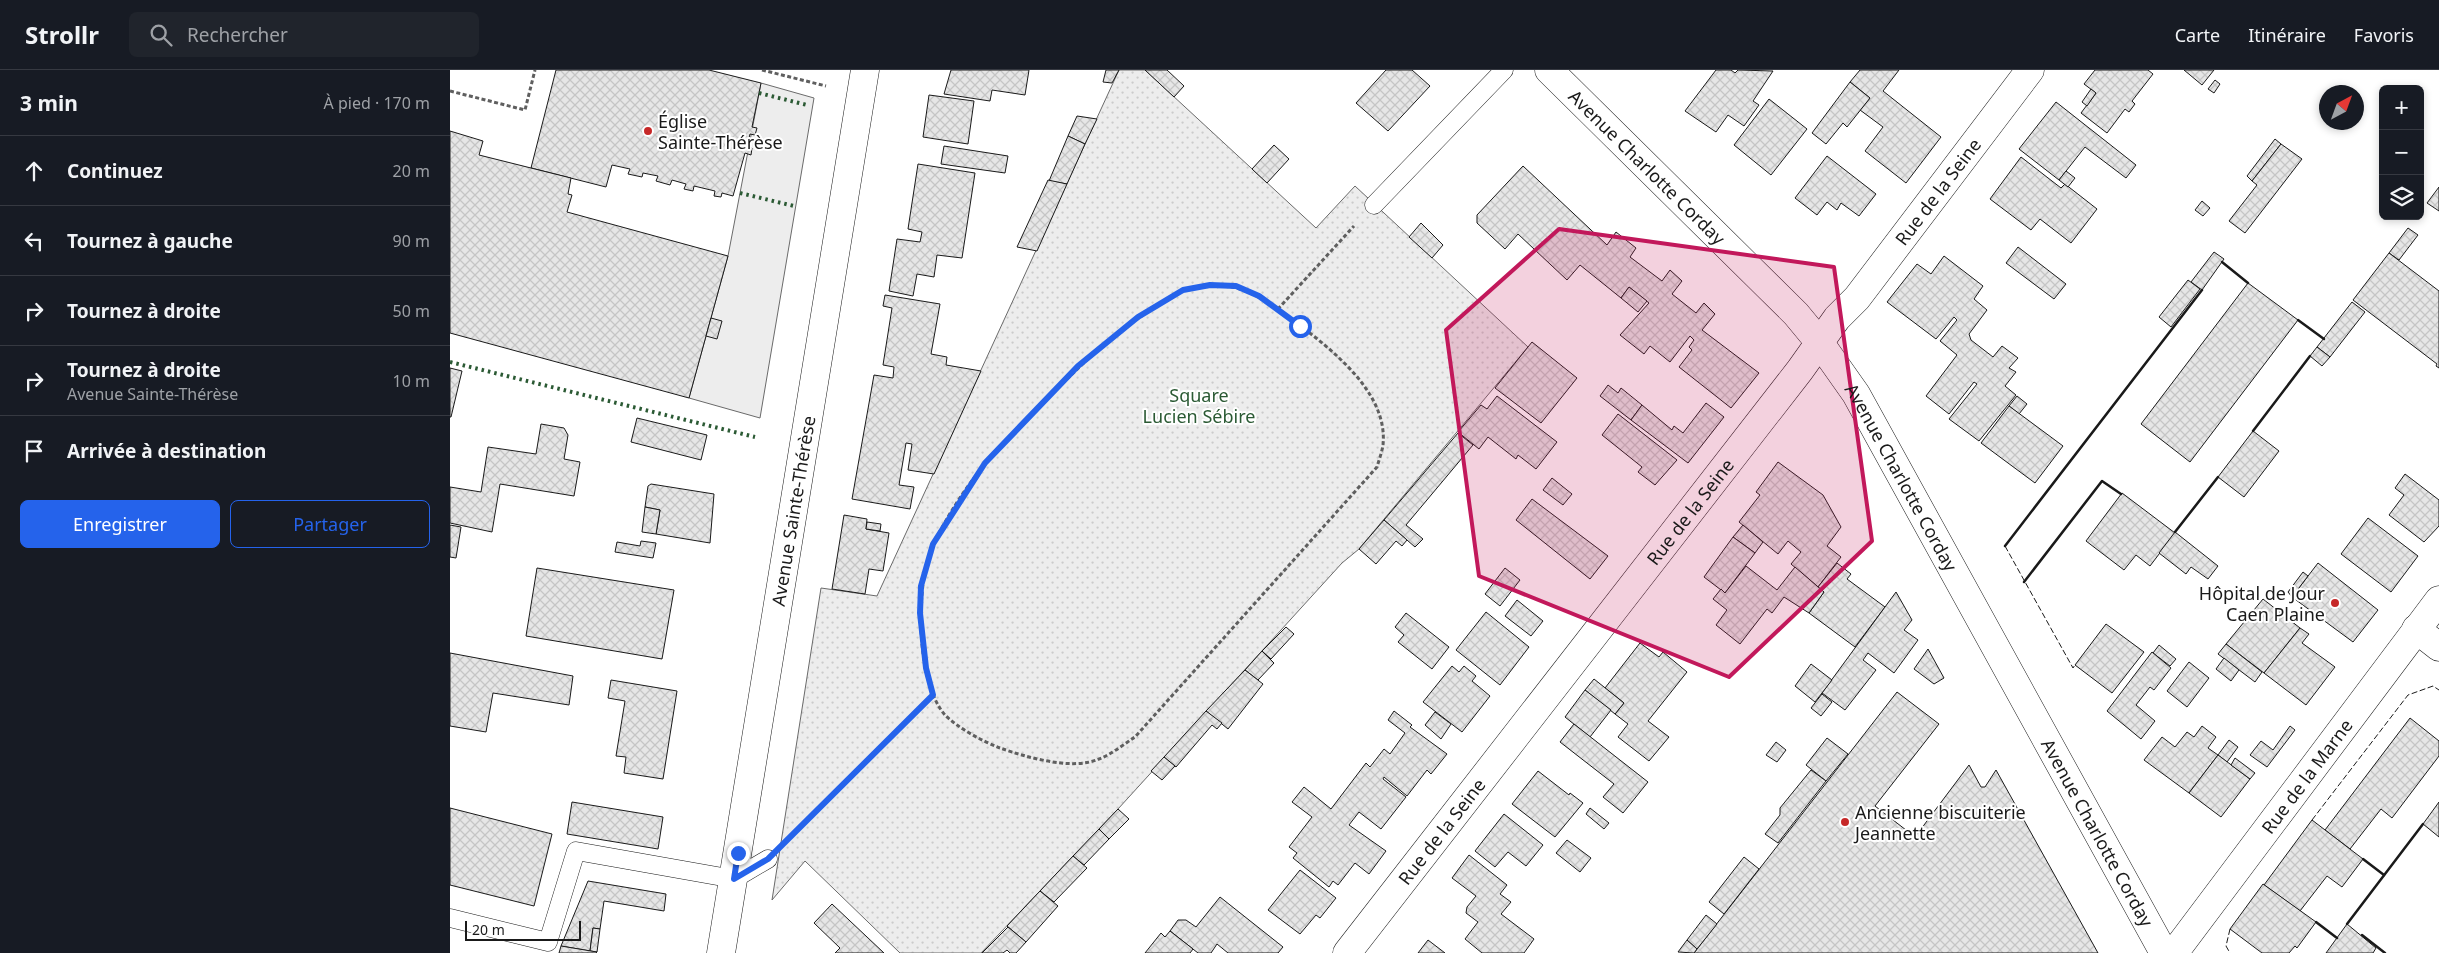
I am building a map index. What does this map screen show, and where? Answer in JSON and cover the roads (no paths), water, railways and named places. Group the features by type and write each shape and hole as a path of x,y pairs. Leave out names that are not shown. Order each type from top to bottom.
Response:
{"street":[{"name":"Avenue Sainte-Thérèse","path":"721,953 865,70"},
{"name":"Avenue Charlotte Corday","path":"1549,70 1796,314 1820,343 1856,394 2164,953"},
{"name":"Rue de la Seine","path":"1346,953 2030,70"},
{"name":"Rue de la Marne","path":"2174,953 2439,600"},
{"path":"2416,629 2439,647"}],"lane":[{"path":"1374,205 1504,70"},
{"path":"450,918 548,942 576,851 734,879 768,859"}],"place":[{"name":"Église Sainte-Thérèse","path":"648,131"},
{"name":"Hôpital de Jour Caen Plaine","path":"2335,603"},
{"name":"Ancienne biscuiterie Jeannette","path":"1845,822"}],"park label":[{"name":"Square Lucien Sébire","path":"1199,405"}]}
